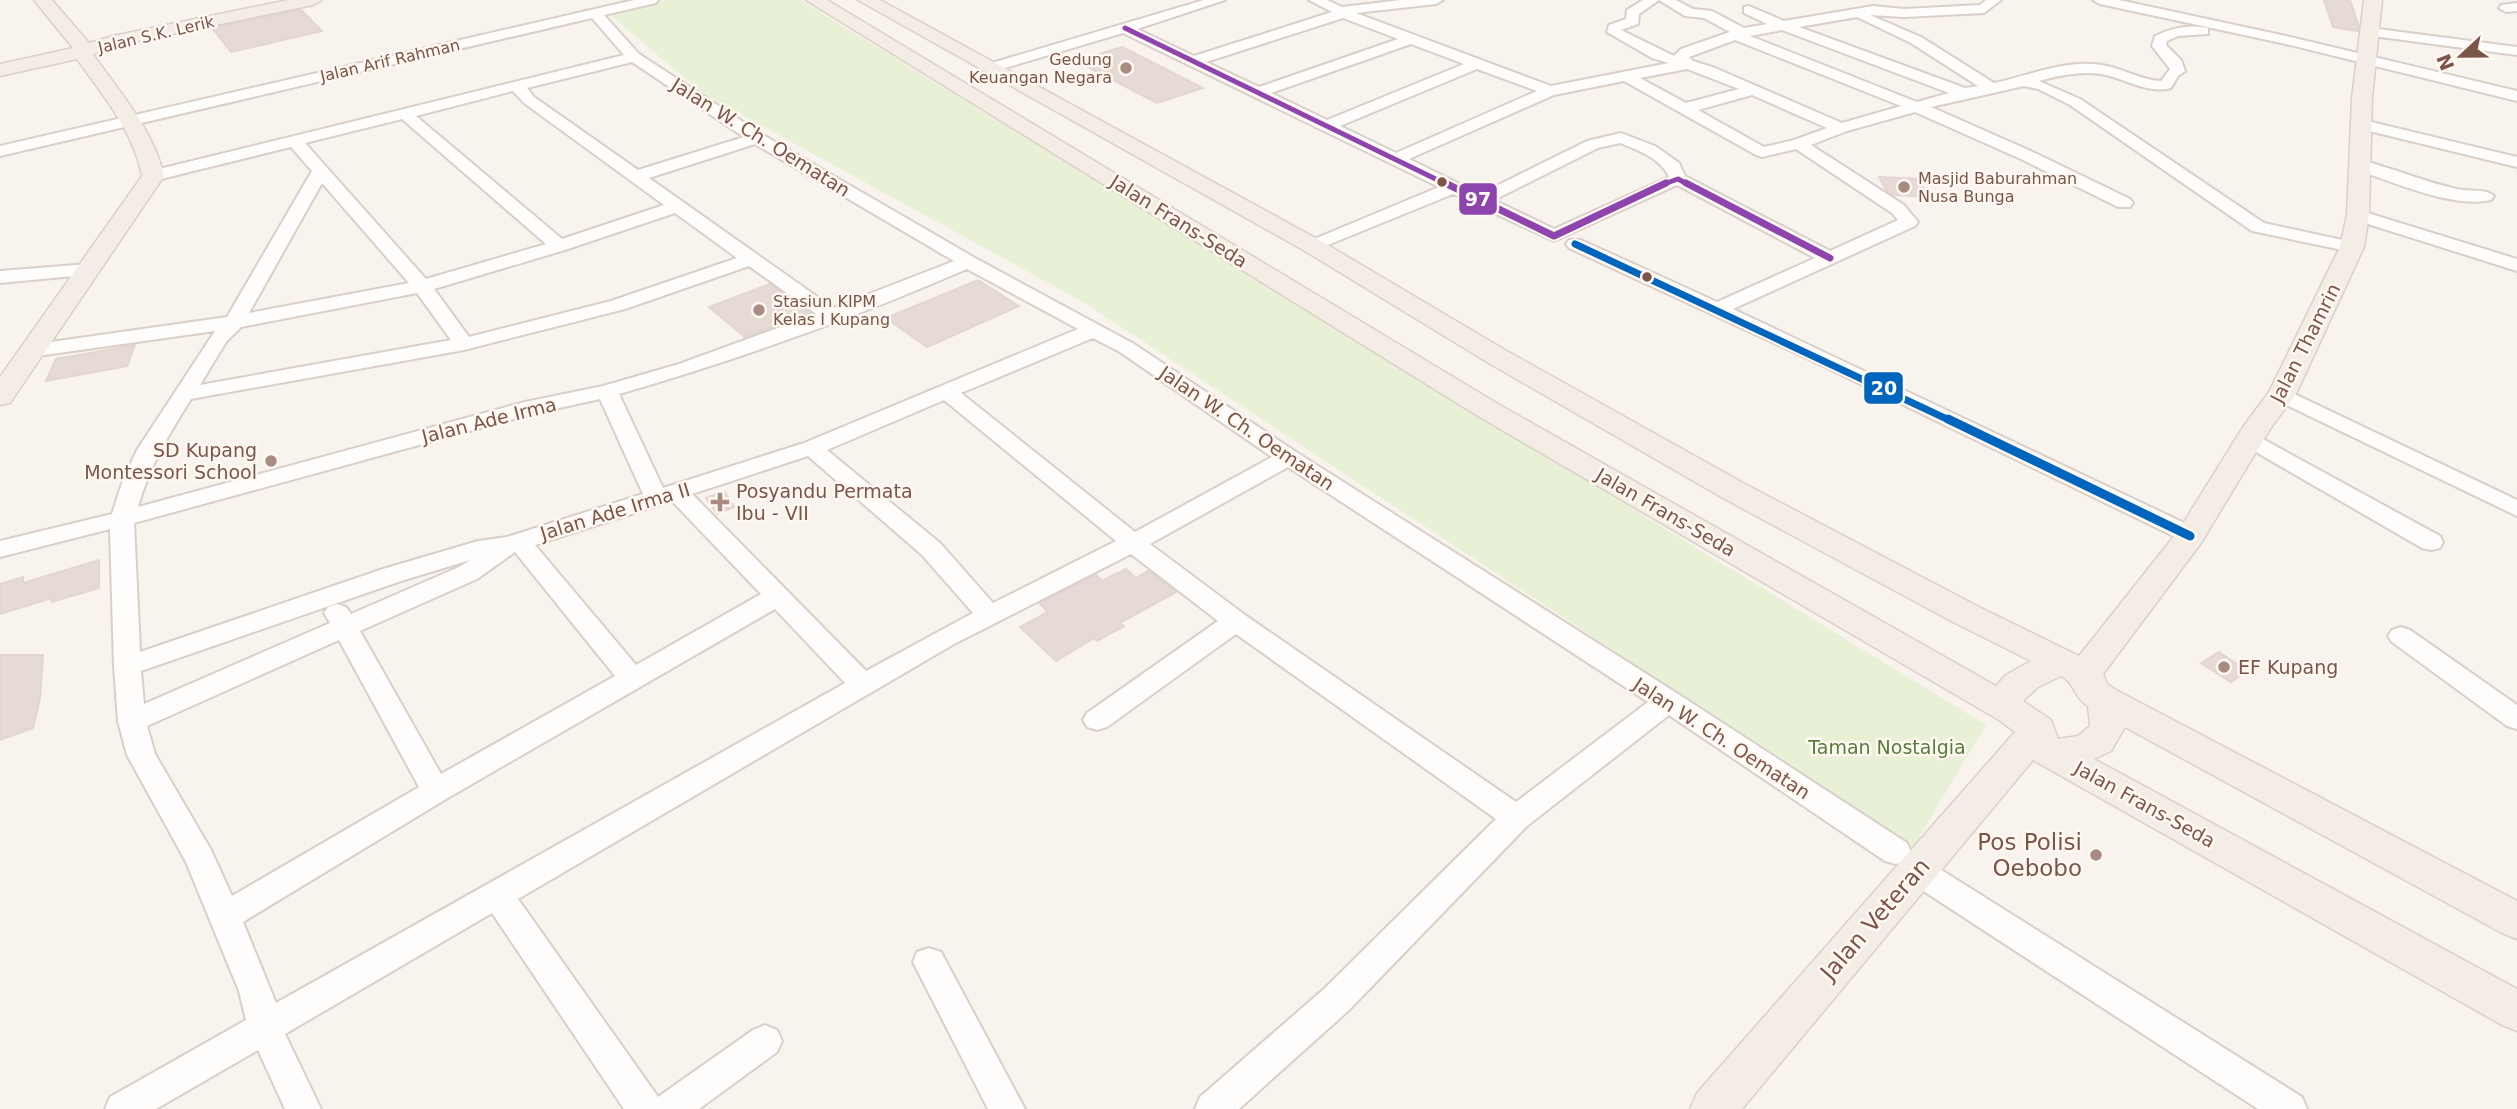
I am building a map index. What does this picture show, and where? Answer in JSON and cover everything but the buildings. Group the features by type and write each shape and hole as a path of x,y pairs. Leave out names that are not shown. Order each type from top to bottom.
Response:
{"main road":[{"path":"0,397 153,176 152,162 130,120 82,49 43,0"},
{"name":"Jalan S.K. Lerik","path":"0,70 113,41 313,0"},
{"name":"Jalan Frans-Seda","path":"815,0 1488,410 2517,1011"},
{"name":"Jalan Frans-Seda","path":"867,0 1313,246 1496,356 1734,491 2083,678 2517,921"},
{"name":"Jalan Thamrin","path":"2083,678 2190,536 2250,439 2282,394 2353,247 2358,215 2365,60 2373,0"},
{"path":"889,44 929,34"},
{"path":"0,64 82,49"},
{"path":"2083,678 2109,713 2109,727 2102,739 2083,751 2035,731 2003,706 2007,692 2017,682 2083,678"},
{"name":"Jalan Veteran","path":"1713,1109 1906,861 2035,731"}],"street":[{"name":"Jalan Arif Rahman","path":"0,151 651,0"},
{"path":"990,68 1218,0"},
{"path":"1316,0 1550,91"},
{"path":"1194,61 1342,12 1436,0"},
{"path":"1652,0 1632,13 1633,21 1614,28 1614,32 1657,55 1754,90 1840,128"},
{"path":"1666,0 1690,13 1707,14 1738,34 1918,106 2053,166 2124,203"},
{"path":"1688,64 1681,57 1686,52 1738,34 1785,24 1856,15 1873,10 1904,13 1984,9 1994,0"},
{"path":"2099,0 2517,96"},
{"path":"1749,10 1964,93"},
{"name":"Jalan W. Ch. Oematan","path":"595,13 634,57 757,138 968,262 1127,348 1288,457 1668,701 1906,861 2289,1109"},
{"path":"1856,15 1916,40 1989,86"},
{"path":"1125,28 1554,236 1657,186 1678,179"},
{"path":"2032,78 2071,70 2101,69 2142,83 2166,85 2172,73 2178,71 2176,63 2157,42 2162,36 2185,30 2217,31 2228,28"},
{"path":"2370,32 2517,51"},
{"path":"1256,93 1412,39"},
{"path":"153,176 634,57"},
{"path":"1326,126 1479,63"},
{"path":"1396,159 1550,91 1688,64"},
{"path":"1628,77 1758,151 1798,144 1840,128 1989,86 2016,80 2043,86 2102,120 2258,227 2353,247"},
{"path":"516,85 529,100 831,316"},
{"path":"1686,108 1754,90"},
{"path":"404,113 559,246"},
{"path":"2363,125 2517,162"},
{"path":"634,177 757,138"},
{"path":"1481,200 1593,144 1621,138 1637,142 1673,166 1678,179 1830,258"},
{"path":"293,140 422,286 464,344"},
{"path":"1718,310 1843,254 1909,220 1898,209 1798,144"},
{"path":"2360,165 2457,195 2476,198 2486,196"},
{"path":"303,1109 265,1030 256,991 200,859 141,755 132,721 127,666 122,519 134,480 148,450 218,339 234,322 321,170"},
{"path":"1313,246 1454,187"},
{"path":"30,351 234,322 422,286 559,246 677,206"},
{"path":"2358,215 2517,265"},
{"path":"1575,244 2190,536"},
{"path":"184,394 464,344 618,305 751,259"},
{"name":"Jalan Ade Irma","path":"0,549 122,519 258,480 520,411 607,391 686,368 905,289 968,262"},
{"path":"0,278 88,270"},
{"name":"Jalan Ade Irma II","path":"127,666 478,549 514,543 667,496 812,447 948,393 1094,330"},
{"path":"607,391 667,496 776,597 864,686"},
{"path":"948,393 1236,621 1516,818"},
{"path":"2282,394 2517,509"},
{"path":"2250,439 2431,542"},
{"path":"812,447 931,549 990,615"},
{"path":"123,1109 265,1030 496,893 990,615 1188,515 1288,457"},
{"path":"132,721 468,573 514,543 633,679"},
{"path":"224,917 436,791 776,597"},
{"path":"316,601 331,607 344,627 436,791"},
{"path":"1097,720 1236,621"},
{"path":"2401,636 2517,719"},
{"path":"1213,1109 1337,999 1516,818 1668,701"},
{"path":"496,893 645,1109"},
{"path":"929,962 1007,1109"},
{"path":"670,1109 765,1041"}],"green space":[{"name":"Taman Nostalgia","path":"668,0 800,0 1986,725 1913,847 1083,302 704,94 609,14"}],"transit line":[{"name":"97","path":"1125,28 1554,236 1657,186 1678,179 1830,258"},
{"name":"20","path":"1575,244 1822,358 2190,536"}],"place":[{"name":"Gedung Keuangan Negara","path":"1126,68"},
{"name":"Masjid Baburahman Nusa Bunga","path":"1904,187"},
{"name":"Stasiun KIPM Kelas I Kupang","path":"759,310"},
{"name":"SD Kupang Montessori School","path":"271,461"},
{"name":"Posyandu Permata Ibu - VII","path":"720,502"},
{"name":"EF Kupang","path":"2224,667"},
{"name":"Pos Polisi Oebobo","path":"2096,855"}]}
